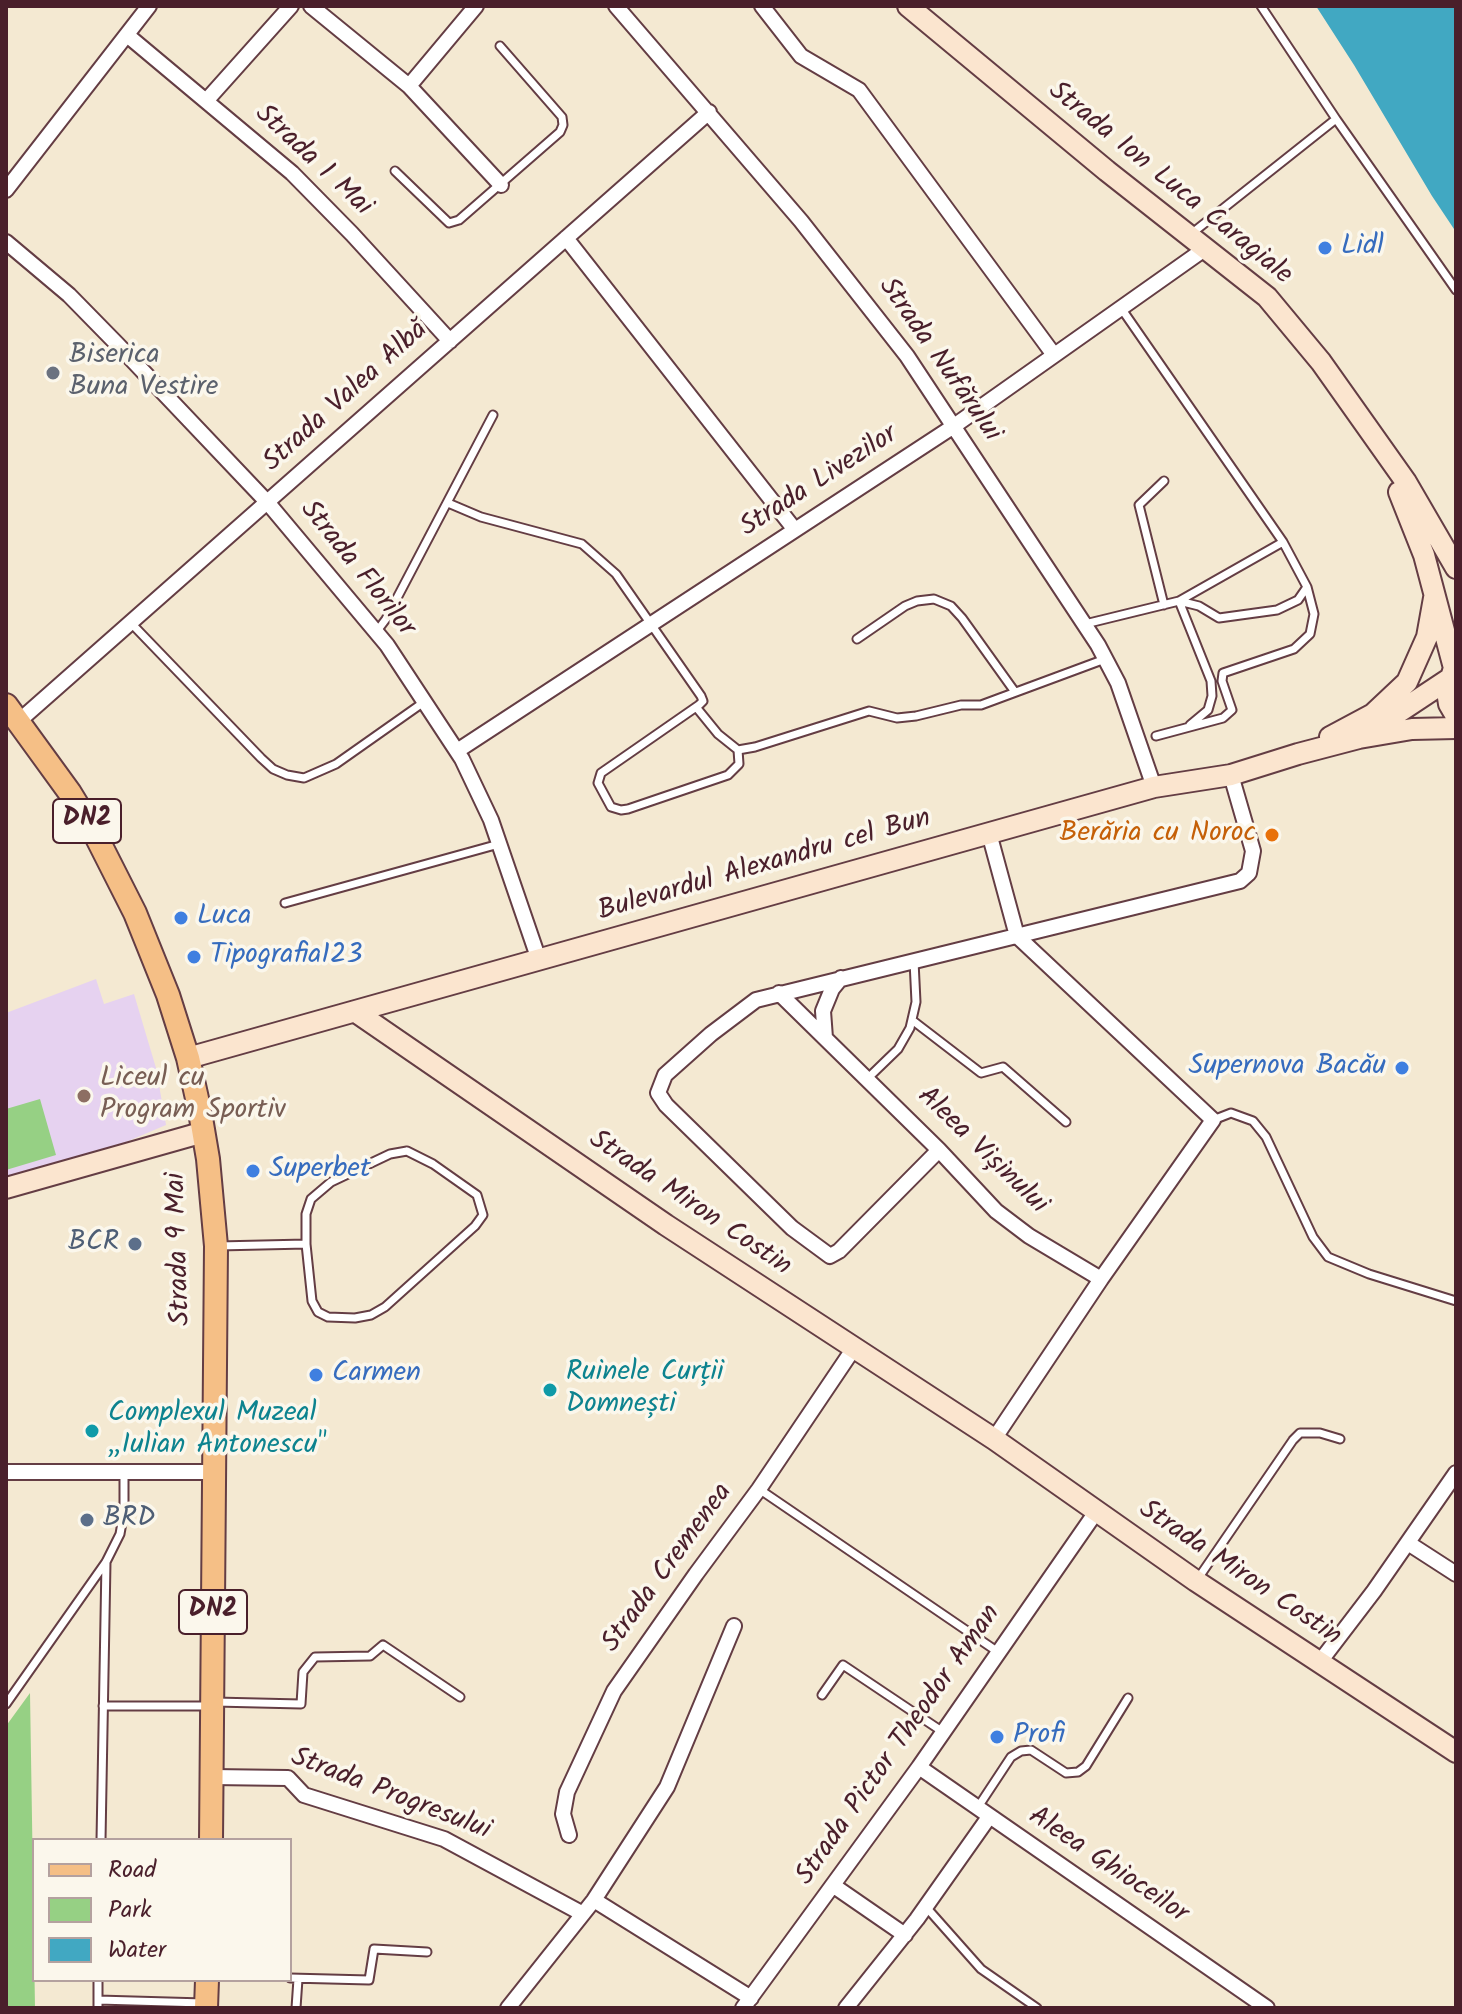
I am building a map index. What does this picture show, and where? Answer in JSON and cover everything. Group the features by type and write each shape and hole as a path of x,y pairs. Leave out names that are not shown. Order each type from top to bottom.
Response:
{"main road":[{"name":"Strada Ion Luca Caragiale","path":"908,6 1107,171 1267,297 1291,324 1406,482 1456,568"},
{"name":"Strada Ion Luca Caragiale","path":"1369,431 1415,531 1435,592 1453,671 1449,704 1456,716"},
{"path":"1298,754 1373,714 1407,682 1427,637 1435,592"},
{"name":"Bulevardul Alexandru cel Bun","path":"1359,738 1453,671"},
{"name":"Strada 9 Mai","path":"13,713 70,793 115,872 150,947 188,1058 204,1132 216,1246 211,1838"},
{"name":"Bulevardul Alexandru cel Bun","path":"188,1058 1154,787 1231,775 1359,738 1412,729 1456,728"},
{"name":"Strada Miron Costin","path":"356,1012 666,1225 994,1439 1196,1581 1456,1752"},
{"path":"6,1188 204,1132"}],"street":[{"path":"6,190 149,6"},
{"path":"206,101 291,6"},
{"path":"311,6 409,86 501,185"},
{"path":"409,86 476,6"},
{"name":"Strada Nufărului","path":"616,6 801,221 890,334 954,426 1105,659 1118,683 1154,787"},
{"path":"762,6 801,56 859,90 1054,355"},
{"name":"Strada 1 Mai","path":"127,35 292,173 450,341"},
{"name":"Strada Valea Albă","path":"13,713 130,622 268,503 709,112"},
{"path":"566,238 795,530"},
{"name":"Strada Florilor","path":"6,242 69,295 268,503 387,645 457,751 491,820 539,960"},
{"name":"Strada Livezilor","path":"457,751 954,426 1206,248"},
{"path":"939,1150 839,1251 830,1256 792,1228 666,1105 658,1093 665,1075 711,1034 749,1004 779,993 1240,881 1249,873 1253,851 1231,775"},
{"path":"989,833 1017,936 1213,1120 994,1439"},
{"path":"825,1038 823,1011 832,989 841,978"},
{"name":"Aleea Vișinului","path":"779,993 939,1150 996,1211 1029,1236 1101,1279"},
{"name":"Strada Cremenea","path":"569,1835 563,1814 567,1792 609,1700 686,1587 759,1489 854,1348"},
{"path":"6,1472 214,1472"},
{"path":"1319,1663 1456,1473"},
{"name":"Strada Pictor Theodor Aman","path":"747,2003 919,1767 1096,1512"},
{"path":"1408,1543 1456,1574"},
{"path":"508,2008 594,1900 667,1787 734,1626"},
{"name":"Aleea Ghioceilor","path":"919,1767 1267,2008"},
{"name":"Strada Progresului","path":"212,1777 288,1778 304,1795 444,1839 583,1914"},
{"path":"846,2008 926,1907 983,1813"},
{"path":"834,1886 905,1935"},
{"path":"594,1900 747,2003"}],"lane":[{"path":"1261,6 1456,290"},
{"path":"395,171 449,223 459,220 560,132 562,117 500,46"},
{"path":"1189,235 1336,119"},
{"path":"1121,308 1283,542 1307,587 1314,614 1310,634 1294,649 1223,673 1222,681 1232,710 1223,718 1156,736"},
{"path":"375,632 386,619 493,415"},
{"path":"1164,481 1139,505 1164,605"},
{"path":"448,503 481,517 582,544 616,574 701,696 703,701 696,707 601,773 598,783 611,807 628,809 728,775 739,764 738,750 718,734 696,707"},
{"path":"1085,624 1179,601 1283,542"},
{"path":"1179,601 1199,606 1219,618 1277,610 1298,600 1307,587"},
{"path":"857,639 905,606 934,599 951,606 962,618 1015,692"},
{"path":"1179,601 1211,681 1212,696 1208,710 1188,727"},
{"path":"130,622 261,758 273,769 287,775 304,778 336,764 424,702"},
{"path":"738,750 869,711 897,718 961,705 981,705 1105,659"},
{"path":"285,903 499,844"},
{"path":"867,1079 898,1049 912,1020 916,1002 914,961"},
{"path":"912,1020 981,1073 1003,1067 1066,1122"},
{"path":"1213,1120 1231,1113 1253,1121 1266,1137 1292,1198 1328,1257 1369,1274 1456,1301"},
{"path":"407,1151 419,1156 477,1195 481,1203 483,1215 475,1226 385,1307 371,1315 328,1317 318,1312 312,1301 306,1244 306,1214 311,1199 331,1182 390,1154 407,1151"},
{"path":"216,1246 306,1244"},
{"path":"1196,1581 1300,1433 1320,1433 1340,1439"},
{"path":"6,1704 106,1562 120,1534 124,1511 124,1472"},
{"path":"759,1489 999,1653"},
{"path":"101,1838 106,1562"},
{"path":"103,1706 301,1704 303,1672 315,1657 370,1656 383,1645 460,1697"},
{"path":"822,1695 843,1665 943,1732"},
{"path":"983,1813 1011,1757 1021,1751 1031,1750 1066,1773 1078,1772 1086,1766 1128,1698"},
{"path":"926,1907 981,1969 1037,2008"},
{"path":"296,2008 294,1979 369,1980 374,1949 427,1952"},
{"path":"98,1982 98,2004 207,1997"}],"shaded area":[{"name":"Liceul cu Program Sportiv","path":"96,979 104,1004 134,994 156,1068 166,1125 126,1142 6,1177 6,1013"}],"green space":[{"path":"40,1099 56,1155 6,1170 6,1109"},
{"path":"30,1693 32,1982 35,1982 35,2008 6,2008 6,1726"}],"water":[{"path":"1316,6 1456,6 1456,232 1432,196"}],"place":[{"name":"Lidl","path":"1325,248"},
{"name":"Biserica Buna Vestire","path":"53,373"},
{"name":"Berăria cu Noroc","path":"1272,835"},
{"name":"Luca","path":"181,918"},
{"name":"Tipografia123","path":"194,957"},
{"name":"Supernova Bacău","path":"1402,1068"},
{"name":"Liceul cu Program Sportiv","path":"84,1096"},
{"name":"Superbet","path":"253,1171"},
{"name":"BCR","path":"135,1244"},
{"name":"Carmen","path":"316,1375"},
{"name":"Ruinele Curții Domnești","path":"550,1390"},
{"name":"Complexul Muzeal „Iulian Antonescu\"","path":"92,1431"},
{"name":"BRD","path":"87,1520"},
{"name":"Profi","path":"997,1737"}]}
